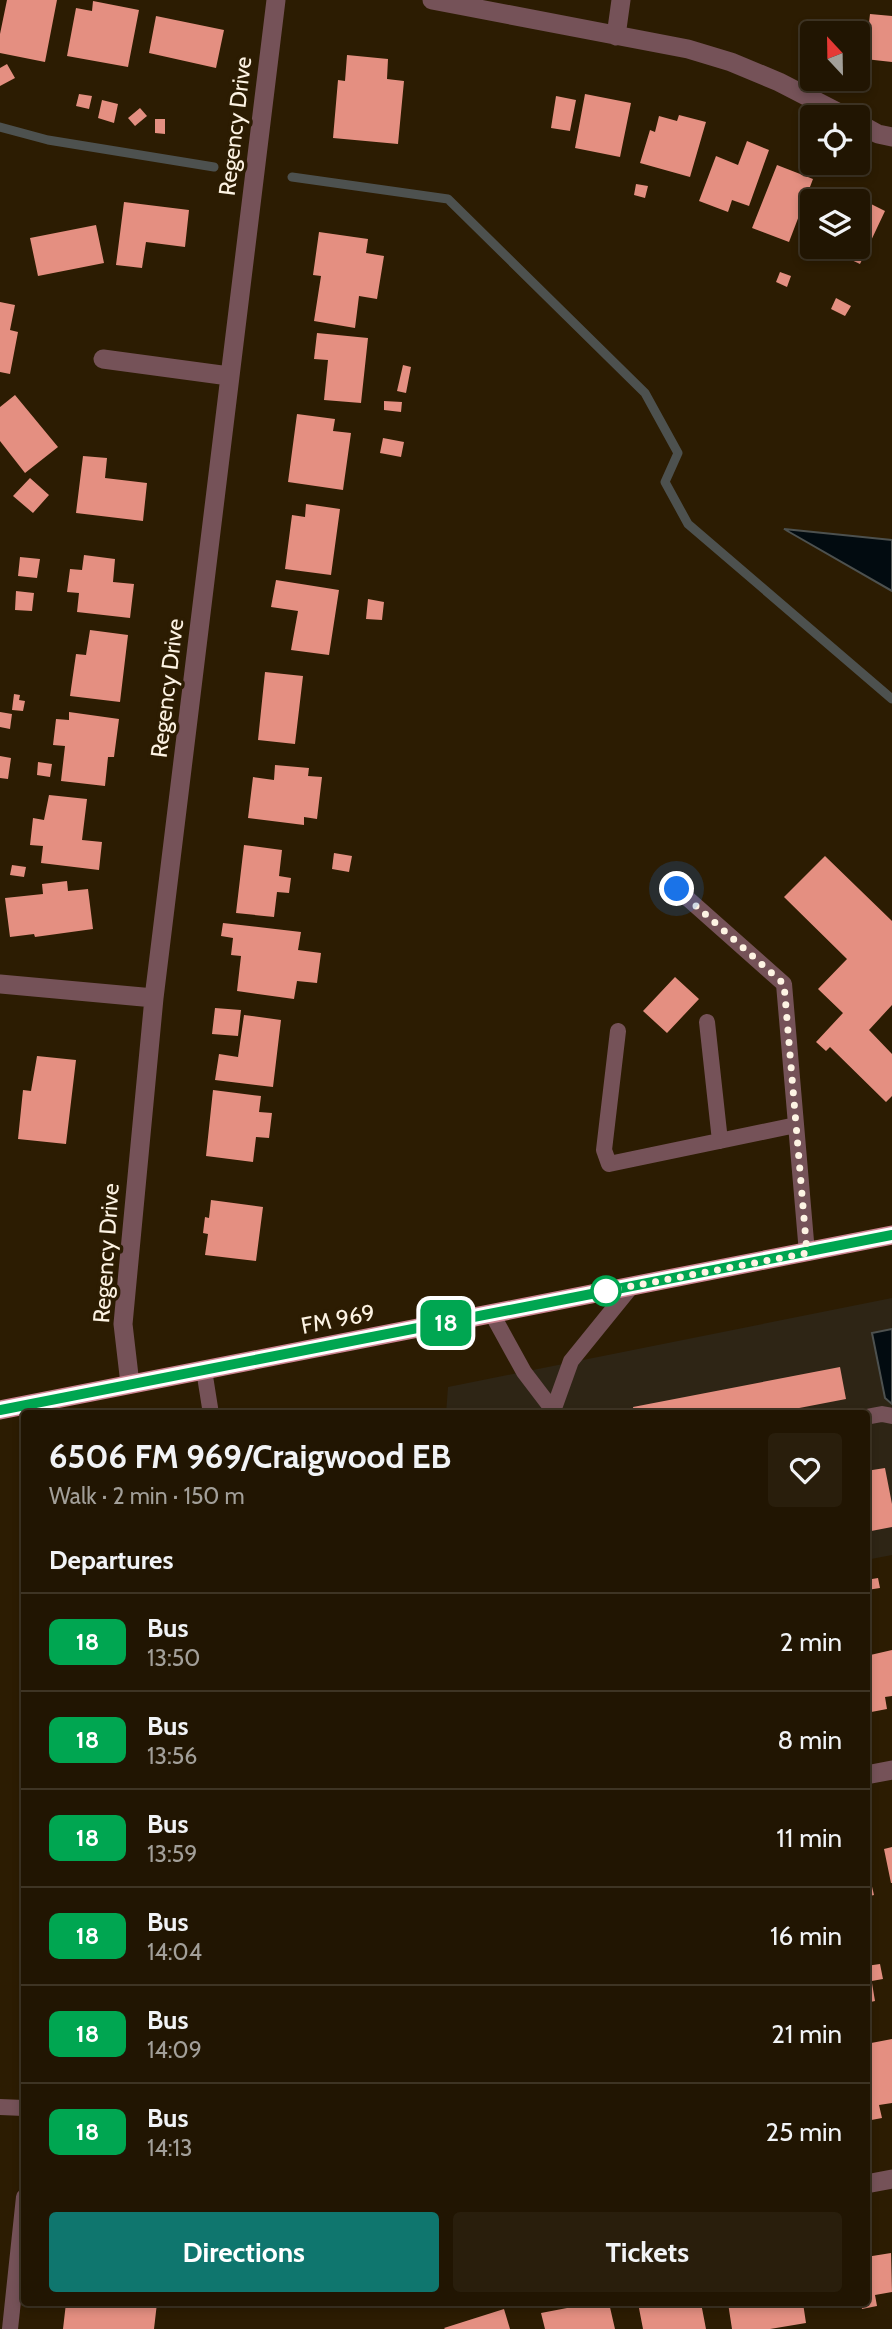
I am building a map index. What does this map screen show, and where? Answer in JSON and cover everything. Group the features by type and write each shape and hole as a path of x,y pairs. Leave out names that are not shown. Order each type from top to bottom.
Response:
{"main road":[{"name":"FM 969","path":"0,1410 892,1235"}],"street":[{"name":"Regency Drive","path":"130,1384 123,1324 154,998 276,0"},
{"path":"432,0 688,49 731,62 779,82 823,105"},
{"path":"616,36 621,0"},
{"path":"870,130 892,137"},
{"path":"103,359 229,376"},
{"path":"0,984 154,998"},
{"path":"870,1774 892,1770"},
{"path":"870,2183 892,2179"}],"lane":[{"path":"677,889 784,984 807,1253"},
{"path":"707,1022 720,1140"},
{"path":"618,1031 604,1150 609,1164 796,1125"},
{"path":"555,1410 571,1361 631,1287"},
{"path":"492,1314 524,1372 552,1410"},
{"path":"204,1370 210,1410"},
{"path":"870,1416 882,1414 892,1416"},
{"path":"0,2107 21,2108"},
{"path":"10,2329 21,2225"}],"shaded area":[{"path":"784,529 892,540 892,591"},
{"path":"892,1298 892,1555 870,1559 870,1410 446,1410 448,1387"},
{"path":"892,1329 892,1404 885,1398 872,1333"}],"building":[{"path":"7,0 57,0 45,62 0,53 0,34"},
{"path":"93,1 139,10 128,67 67,56 76,8 92,11"},
{"path":"870,14 892,16 892,62 870,60"},
{"path":"156,16 224,30 216,68 149,53"},
{"path":"347,55 388,59 387,79 404,81 398,144 333,138 338,80 345,81"},
{"path":"7,64 15,78 0,86 0,68"},
{"path":"79,94 92,96 89,109 76,106"},
{"path":"585,94 631,103 620,157 575,148"},
{"path":"556,96 576,100 570,131 551,128"},
{"path":"102,100 118,104 114,123 98,118"},
{"path":"140,108 147,116 135,126 128,118"},
{"path":"679,115 706,122 690,177 640,163 650,130 655,132 659,116 677,121"},
{"path":"155,119 165,119 165,134 155,133"},
{"path":"747,141 769,150 749,206 732,200 728,212 699,201 716,156 738,165"},
{"path":"777,165 813,179 809,189 800,189 800,213 789,242 752,228"},
{"path":"636,184 648,186 645,198 634,195"},
{"path":"124,202 189,210 185,247 146,242 142,268 116,265"},
{"path":"870,204 885,211 870,243"},
{"path":"96,225 104,263 38,276 30,238"},
{"path":"319,232 368,239 366,253 384,256 377,299 359,296 355,328 314,321 321,276 313,275"},
{"path":"849,259 862,259 860,264"},
{"path":"780,272 791,276 787,287 776,282"},
{"path":"836,298 851,306 845,316 831,309"},
{"path":"0,302 15,305 10,330 18,332 10,374 0,372"},
{"path":"317,333 368,338 361,403 324,400 328,360 314,359"},
{"path":"403,365 411,367 406,393 397,391"},
{"path":"15,395 58,447 25,473 0,441 0,407"},
{"path":"384,401 402,402 401,412 384,410"},
{"path":"297,414 335,419 333,431 351,433 343,490 288,482"},
{"path":"383,438 404,442 401,457 380,453"},
{"path":"83,456 107,458 105,478 147,483 143,521 76,513"},
{"path":"30,478 49,495 33,513 13,496"},
{"path":"306,504 340,509 331,575 285,569 292,515 305,517"},
{"path":"84,555 115,559 113,582 134,584 130,618 77,612 79,593 67,592 70,569 82,570"},
{"path":"20,557 40,559 37,578 18,576"},
{"path":"276,580 339,590 329,655 291,650 298,611 271,607"},
{"path":"16,591 34,593 32,611 15,610"},
{"path":"368,599 384,602 382,620 366,619"},
{"path":"90,630 128,635 120,702 70,696 76,654 86,655"},
{"path":"265,672 303,676 295,744 258,740"},
{"path":"14,694 20,695 19,700 25,701 23,711 12,710"},
{"path":"0,712 12,714 10,729 0,727"},
{"path":"69,712 119,719 114,757 108,757 105,786 61,781 65,746 53,745 56,719 69,720"},
{"path":"0,756 11,758 8,779 0,778"},
{"path":"38,762 52,764 50,777 37,775"},
{"path":"275,765 309,768 308,776 322,777 317,819 304,817 304,825 248,818 253,777 274,780"},
{"path":"49,795 87,799 82,840 102,842 99,870 41,863 43,846 30,845 33,818 44,820"},
{"path":"244,845 282,850 279,876 291,878 289,893 277,892 274,917 236,913"},
{"path":"334,853 352,856 349,872 332,869"},
{"path":"825,856 892,921 892,1005 869,1030 892,1054 892,1096 886,1102 830,1047 826,1051 816,1042 843,1013 818,989 847,959 784,897"},
{"path":"12,865 26,867 24,877 10,875"},
{"path":"67,881 68,891 88,889 93,929 35,937 34,934 10,937 5,898 43,894 42,884"},
{"path":"223,923 301,932 298,950 321,953 317,983 297,981 294,999 237,991 241,956 231,955 233,938 221,936"},
{"path":"675,977 699,999 667,1033 643,1011"},
{"path":"215,1008 241,1010 238,1036 212,1034"},
{"path":"244,1015 281,1020 273,1087 215,1080 219,1054 238,1057"},
{"path":"37,1056 76,1060 66,1144 18,1139 23,1090 31,1091"},
{"path":"213,1090 261,1096 259,1112 272,1113 269,1138 256,1137 253,1162 206,1156"},
{"path":"211,1200 263,1207 256,1261 205,1255 208,1234 203,1233 205,1217 209,1218"},
{"path":"840,1367 846,1399 789,1410 633,1410 633,1407"},
{"path":"885,1468 892,1504 892,1527 870,1531 870,1470"},
{"path":"878,1578 880,1588 870,1590 870,1579"},
{"path":"892,1650 892,1696 885,1697 887,1709 870,1712 870,1655"},
{"path":"892,1847 892,1883 891,1883 884,1849"},
{"path":"870,1878 874,1895 870,1896"},
{"path":"880,1964 883,1979 870,1981 870,1965"},
{"path":"870,1983 875,2001 870,2002"},
{"path":"892,2039 892,2103 879,2105 882,2118 870,2120 870,2043"},
{"path":"891,2253 892,2292 875,2295 877,2306 862,2309 862,2306 870,2306 870,2256"},
{"path":"66,2306 157,2306 154,2329 63,2329"},
{"path":"610,2306 615,2329 545,2329 541,2313 567,2308"},
{"path":"639,2306 702,2306 706,2329 643,2329"},
{"path":"728,2306 803,2306 806,2323 770,2329 732,2329"},
{"path":"504,2309 510,2329 444,2328"}],"waterway":[{"path":"0,127 48,140 214,167"},
{"path":"292,177 448,199 645,393 678,453 665,482 688,524 892,699"}],"bus line":[{"name":"18","path":"0,1410 892,1235"}],"route":[{"path":"606,1291 807,1253 784,984 677,889"}]}
